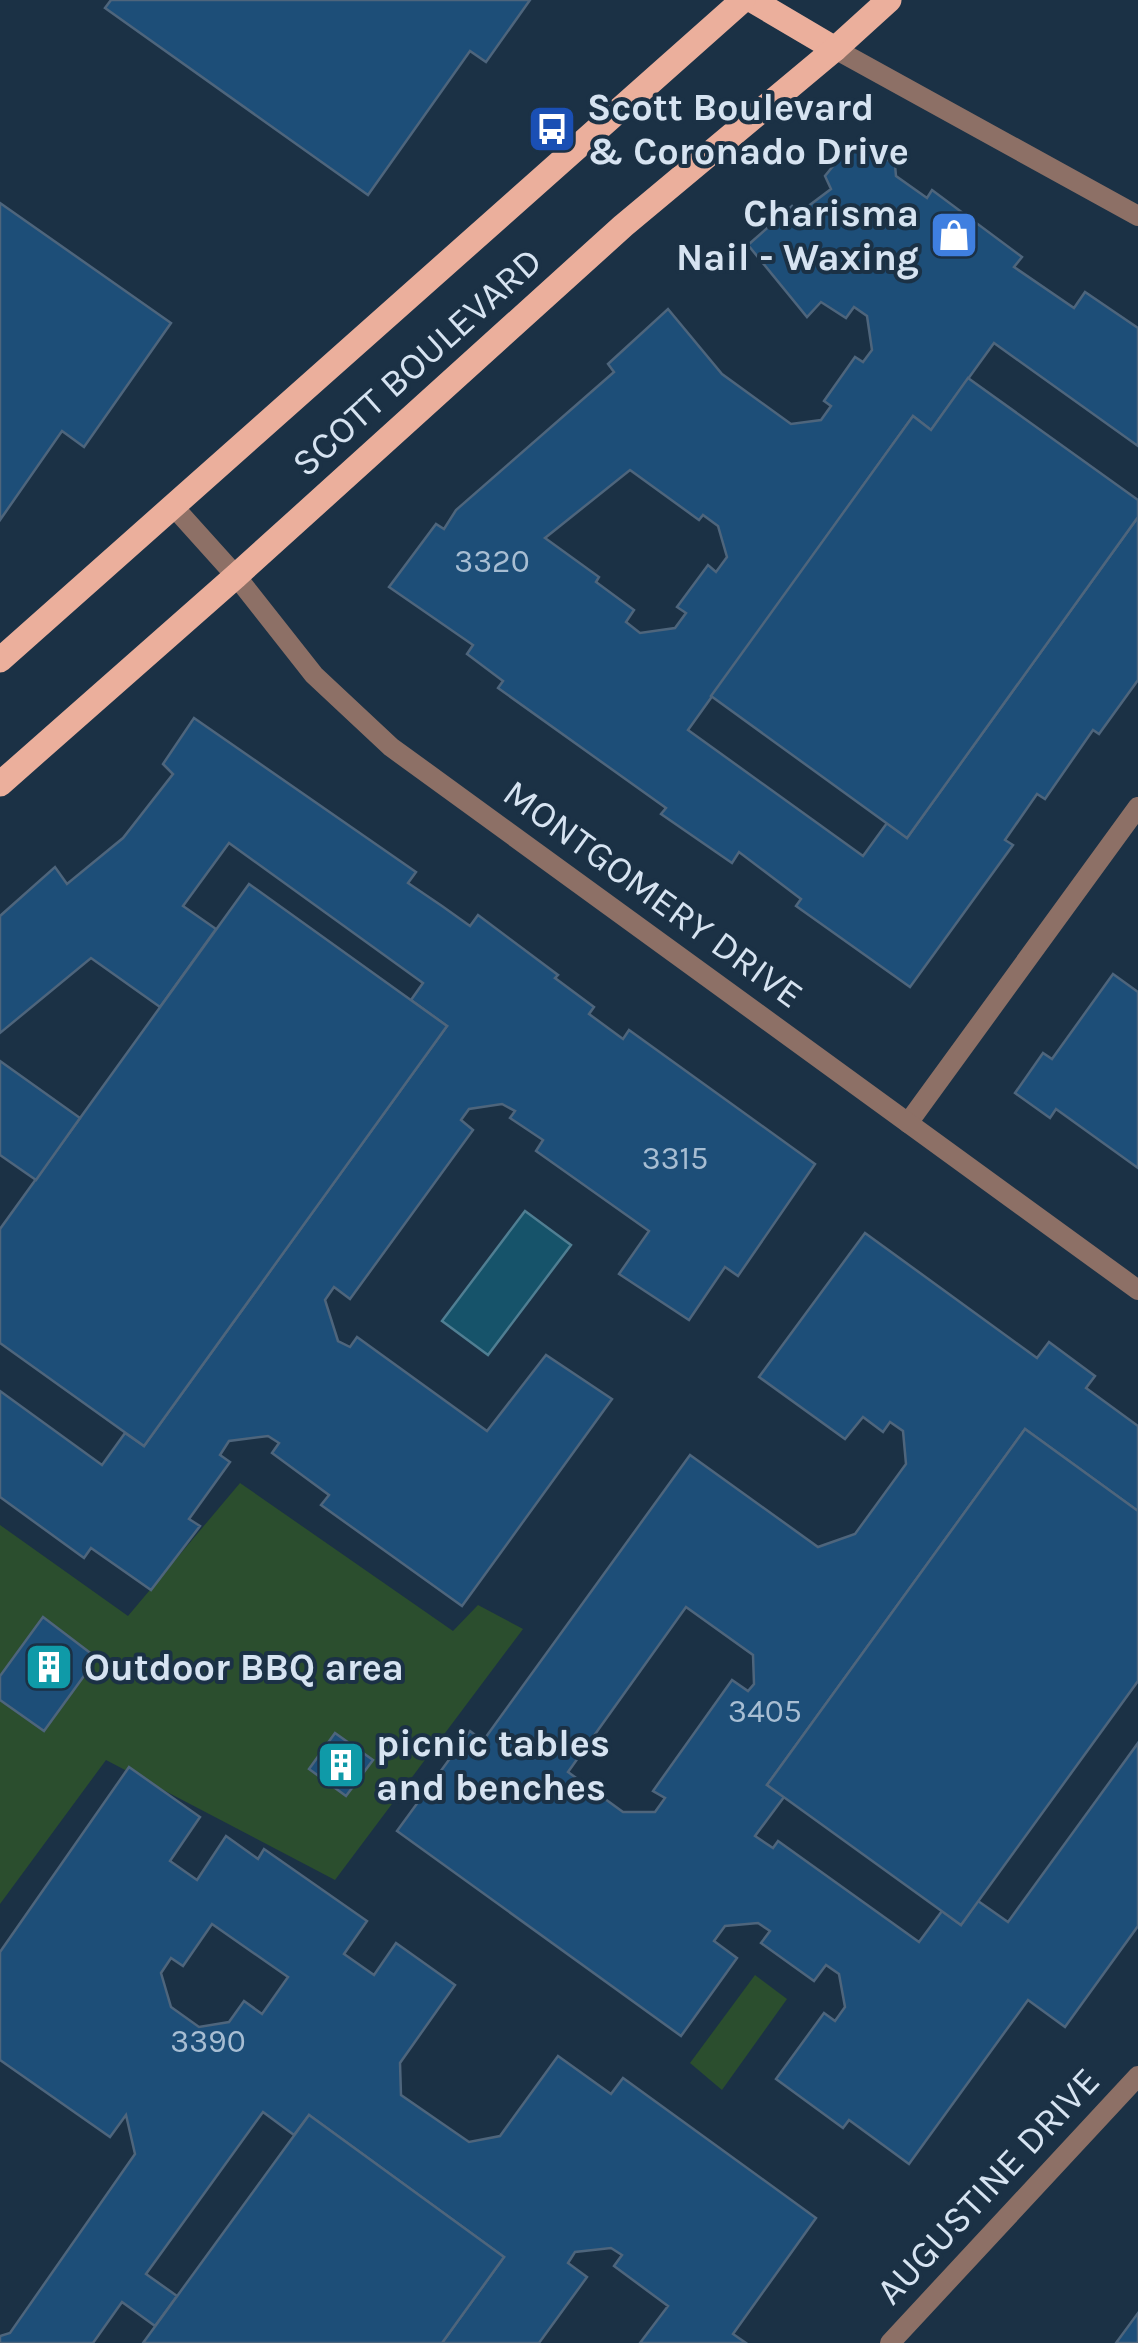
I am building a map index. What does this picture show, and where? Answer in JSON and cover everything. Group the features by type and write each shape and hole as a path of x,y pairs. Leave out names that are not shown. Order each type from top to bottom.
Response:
{"main road":[{"name":"SCOTT BOULEVARD","path":"0,660 743,0"},
{"path":"752,0 836,49"},
{"name":"SCOTT BOULEVARD","path":"0,784 623,226 836,49 888,0"}],"street":[{"path":"836,49 1138,216"},
{"name":"MONTGOMERY DRIVE","path":"173,506 236,576 314,675 391,747 1138,1290"},
{"path":"908,1123 1138,807"},
{"name":"AUGUSTINE DRIVE","path":"890,2343 1138,2076"}],"green space":[{"path":"240,1483 453,1631 478,1605 523,1629 335,1880 106,1760 0,1904 0,1525 128,1616"},
{"path":"755,1975 787,1999 722,2090 690,2063"}],"water":[{"path":"525,1211 571,1245 488,1355 442,1321"}],"building":[{"path":"111,0 530,0 486,62 470,51 368,195 105,8"},
{"path":"864,143 895,165 896,176 927,198 932,190 1022,257 1014,267 1074,308 1085,292 1138,328 1138,446 994,343 931,430 913,416 688,730 863,856 887,823 907,838 1138,517 1138,680 1099,734 1093,730 1045,799 1037,794 1005,840 1013,845 910,987 796,906 801,899 739,852 732,863 661,814 666,808 498,688 503,681 467,654 473,645 389,587 436,524 444,529 456,510 614,372 608,364 668,309 722,374 791,424 821,420 831,406 824,401 855,357 863,362 872,350 867,316 854,307 846,318 821,302 807,317 748,245 792,206 799,213 831,189 825,176 851,144","holes":["630,470 699,520 703,515 718,526 727,557 716,572 708,565 677,607 686,613 675,628 640,633 626,622 634,610 596,582 599,577 545,538"]},
{"path":"0,203 171,323 84,447 62,431 0,520"},
{"path":"968,378 1138,500 1138,517 907,838 711,696 913,416 931,430"},
{"path":"194,718 416,872 408,883 470,926 478,915 558,975 555,978 594,1007 589,1014 623,1039 629,1030 815,1164 738,1276 725,1267 689,1320 619,1274 649,1231 536,1151 543,1140 510,1118 515,1111 502,1104 469,1109 461,1120 473,1130 350,1299 334,1287 325,1300 338,1341 350,1347 357,1337 487,1431 546,1355 612,1399 462,1606 321,1505 329,1495 272,1453 279,1443 268,1436 229,1441 220,1455 230,1462 189,1519 200,1526 151,1590 91,1548 84,1558 0,1497 0,1391 102,1465 125,1433 144,1446 447,1026 411,1000 423,983 229,843 183,906 216,929 160,1007 91,958 0,1033 0,916 55,867 67,884 123,838 173,774 163,764"},
{"path":"249,884 447,1026 144,1446 0,1343 0,1229"},
{"path":"1113,974 1138,992 1138,1168 1056,1109 1050,1118 1015,1093 1043,1053 1052,1059"},
{"path":"0,1061 80,1118 36,1180 0,1155"},
{"path":"865,1233 1037,1358 1049,1342 1095,1376 1086,1388 1138,1426 1138,1511 1025,1429 767,1785 784,1797 755,1836 773,1848 778,1841 919,1942 942,1911 961,1925 978,1901 1008,1922 1138,1743 1138,1926 1065,2027 1028,2000 909,2164 849,2120 843,2128 776,2079 824,2013 835,2021 845,2007 839,1974 826,1965 814,1981 761,1943 770,1931 758,1923 725,1926 714,1941 737,1958 681,2036 397,1831 470,1731 483,1741 690,1455 818,1547 855,1534 906,1464 903,1431 890,1422 883,1432 863,1417 845,1439 759,1377","holes":["686,1607 753,1655 754,1684 748,1691 732,1680 653,1791 665,1798 655,1812 623,1812 568,1772"]},
{"path":"1025,1429 1138,1511 1138,1681 961,1925 767,1785"},
{"name":"Outdoor BBQ area","path":"43,1617 97,1658 44,1731 0,1700 0,1676"},
{"name":"picnic tables and benches","path":"335,1733 373,1760 346,1796 309,1769"},
{"path":"129,1767 200,1817 170,1861 197,1880 226,1836 258,1859 264,1849 367,1921 344,1954 374,1975 396,1943 455,1985 400,2063 401,2095 469,2142 500,2136 558,2056 611,2094 623,2078 816,2218 733,2334 746,2343 640,2343 668,2306 614,2266 622,2255 611,2248 575,2252 568,2263 587,2277 539,2343 442,2343 504,2257 309,2115 294,2135 263,2112 146,2274 177,2296 155,2326 122,2302 93,2343 0,2343 0,2336 10,2333 135,2154 126,2115 110,2137 0,2060 0,1952","holes":["212,1924 288,1977 262,2014 244,2001 229,2022 199,2027 171,2007 161,1973 171,1958 183,1966"]},
{"path":"309,2115 504,2257 442,2343 143,2343"},
{"path":"1138,2313 1138,2343 1116,2343"}],"place":[{"name":"Scott Boulevard & Coronado Drive","path":"552,129"},
{"name":"Charisma Nail - Waxing","path":"954,235"},
{"name":"Outdoor BBQ area","path":"49,1667"},
{"name":"picnic tables and benches","path":"341,1765"}]}
